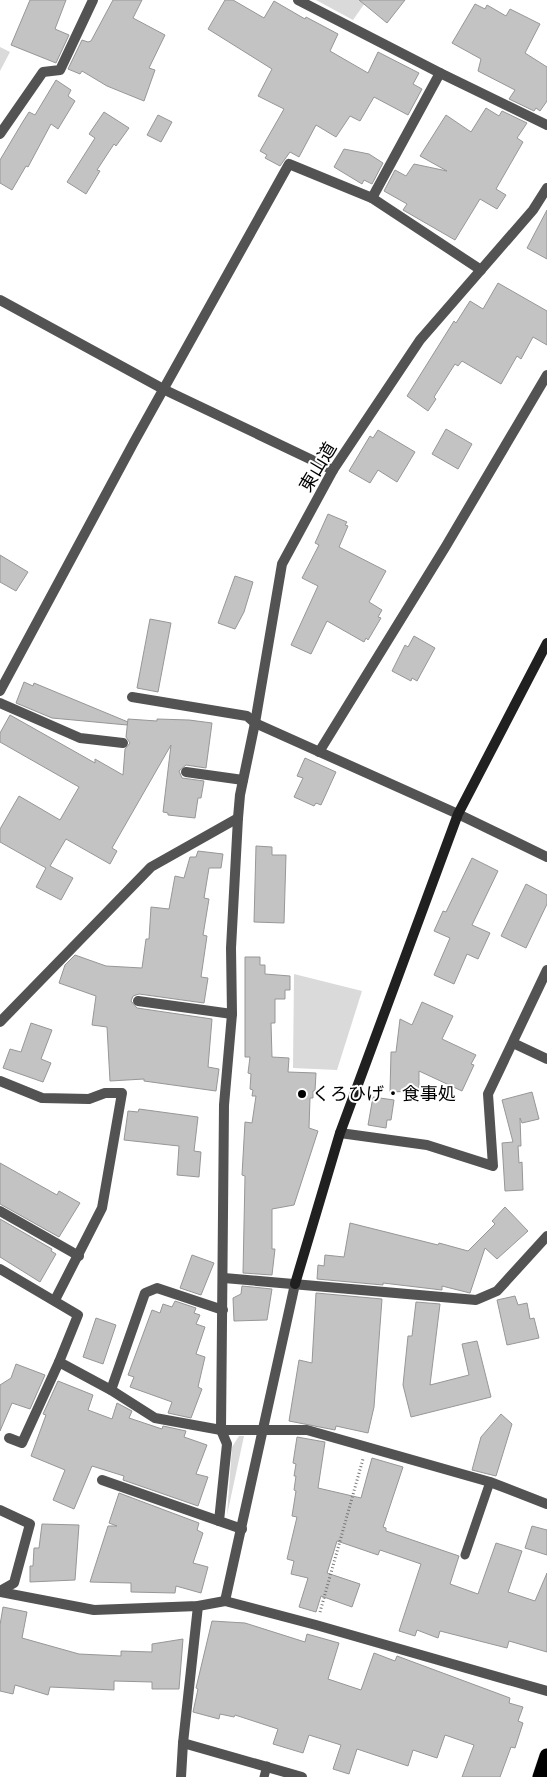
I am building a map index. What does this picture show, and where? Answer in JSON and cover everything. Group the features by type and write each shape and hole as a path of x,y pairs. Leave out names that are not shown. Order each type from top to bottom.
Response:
{"highway":[{"path":"540,1777 547,1756"}],"street":[{"path":"0,134 43,72 60,70 93,0"},
{"path":"298,0 440,74 547,125"},
{"path":"372,198 440,74"},
{"path":"0,691 134,442 165,390 289,164 372,198 481,270"},
{"name":"東山道","path":"219,1521 227,1444 221,1430 224,1278 224,1105 232,1014 231,948 238,818 243,780 255,723 282,564 333,470 420,340 533,210 547,188"},
{"path":"0,300 165,390 333,470"},
{"path":"319,752 446,546 547,375"},
{"path":"225,1601 295,1284 340,1133 458,814 547,643"},
{"path":"132,696 247,716 255,723 458,814 547,857"},
{"path":"0,703 80,738 123,743"},
{"path":"186,772 243,780"},
{"path":"2,1016 151,867 238,818"},
{"path":"340,1133 427,1145 493,1166 488,1094 547,970"},
{"path":"138,1001 232,1014"},
{"path":"513,1043 547,1059"},
{"path":"0,1081 42,1098 90,1100 105,1093 122,1093 102,1208 56,1300"},
{"path":"0,1210 79,1256"},
{"path":"224,1278 476,1300 497,1292 547,1236"},
{"path":"0,1269 56,1300 78,1315 22,1443 9,1438"},
{"path":"112,1390 145,1293 158,1288 223,1310"},
{"path":"59,1362 112,1390 155,1418 221,1430 307,1430 490,1482 547,1504"},
{"path":"102,1480 242,1529"},
{"path":"0,1510 30,1524 14,1583 0,1591"},
{"path":"0,1591 94,1610 198,1606 225,1601 547,1691"},
{"path":"180,1777 198,1606"},
{"path":"183,1743 302,1777"}],"lane":[{"path":"465,1555 490,1482"},
{"path":"264,1777 267,1766"}],"path":[{"path":"316,1625 367,1446"}],"shaded area":[{"path":"316,0 367,0 353,20"},
{"path":"0,47 10,52 0,71"},
{"path":"294,974 362,991 337,1070 293,1068"},
{"path":"239,1436 244,1436 227,1515 232,1447"}],"building":[{"path":"30,0 66,0 55,29 69,35 56,63 11,45"},
{"path":"113,0 142,0 133,18 165,35 149,68 155,70 144,101 107,86 82,71 80,74 68,69 82,40 91,41"},
{"path":"225,0 233,0 264,18 274,1 305,19 306,17 338,34 330,51 368,73 378,52 419,73 413,84 422,89 408,115 374,97 360,121 350,116 336,137 316,125 299,157 290,152 280,166 265,158 267,155 260,151 284,109 258,96 272,69 208,29"},
{"path":"359,0 405,0 387,23"},
{"path":"475,4 485,9 487,5 506,16 510,9 540,24 525,53 547,67 547,101 540,111 536,108 534,111 509,99 515,90 478,71 481,59 452,43"},
{"path":"56,80 71,90 68,96 75,101 58,129 51,124 28,167 26,166 12,190 0,183 0,160 29,112 35,115"},
{"path":"486,108 499,116 502,111 527,123 517,138 523,142 496,189 506,195 497,209 480,199 455,240 403,210 407,204 384,191 395,170 406,176 414,164 447,171 420,156 446,115 471,132"},
{"path":"104,112 129,128 116,146 114,144 97,170 100,171 86,194 67,182 95,138 89,134"},
{"path":"158,115 172,122 161,142 147,135"},
{"path":"344,149 369,154 383,163 372,184 364,180 362,184 334,167"},
{"path":"547,210 547,259 527,248"},
{"path":"498,283 547,311 547,345 533,337 521,359 517,356 501,384 462,361 458,366 455,364 434,397 436,399 428,411 407,396 454,321 456,323 470,301 483,309"},
{"path":"446,429 472,444 458,469 432,454"},
{"path":"378,430 415,452 397,482 378,470 370,483 349,471 370,436 373,438"},
{"path":"328,514 347,522 345,525 348,526 339,547 386,571 369,602 382,610 378,617 381,618 368,640 366,638 364,642 327,621 311,654 291,645 318,586 302,578 319,545 315,543"},
{"path":"0,555 28,572 16,591 0,582"},
{"path":"235,576 253,582 244,612 235,629 218,623"},
{"path":"150,619 171,623 158,692 137,688"},
{"path":"414,636 435,648 417,681 412,678 411,681 392,671 405,645 408,647"},
{"path":"24,682 33,686 34,683 128,722 127,725 52,718 16,703"},
{"path":"10,715 95,763 95,759 123,775 125,749 130,743 126,737 128,719 157,721 157,719 189,720 212,723 206,768 186,765 179,771 182,778 204,781 201,798 198,798 195,818 168,815 168,813 163,812 171,745 112,848 117,851 110,864 66,839 50,866 73,878 61,900 36,887 46,868 0,842 0,829 19,796 60,820 79,787 0,742 0,733"},
{"path":"305,758 336,772 321,805 316,803 314,806 294,797 303,778 297,776"},
{"path":"256,846 272,847 272,855 286,855 284,923 254,922"},
{"path":"198,851 223,854 221,868 209,868 204,898 209,899 203,935 207,936 201,977 208,978 204,1003 139,994 133,996 131,1001 137,1008 212,1019 208,1067 219,1069 216,1091 144,1081 144,1079 110,1081 107,1027 92,1025 96,996 59,983 65,965 75,955 106,966 142,968 146,939 149,939 151,907 169,909 175,876 184,878 190,857 196,857"},
{"path":"472,858 498,871 472,925 490,933 478,959 467,954 454,984 434,975 450,938 434,931 443,911 446,912"},
{"path":"526,884 547,895 547,904 526,948 501,936"},
{"path":"245,957 260,957 260,965 265,965 265,974 290,976 290,990 285,990 285,999 275,999 275,1023 271,1023 272,1057 289,1058 288,1072 316,1073 315,1091 313,1091 313,1098 310,1098 309,1128 318,1131 294,1205 272,1209 272,1249 275,1249 272,1275 243,1273 245,1176 242,1175 245,1122 252,1123 256,1096 252,1096 253,1090 250,1089 251,1074 248,1073 250,1057 245,1057"},
{"path":"422,1002 453,1016 442,1039 476,1055 471,1064 474,1065 462,1091 419,1071 419,1091 390,1092 391,1052 396,1052 400,1019 412,1025"},
{"path":"31,1023 52,1030 41,1059 51,1063 43,1082 3,1068 10,1049 21,1052"},
{"path":"532,1092 539,1119 522,1123 520,1118 521,1146 518,1146 519,1163 522,1162 523,1190 505,1191 502,1143 513,1142 502,1100"},
{"path":"373,1097 394,1100 391,1120 387,1120 386,1128 368,1125"},
{"path":"139,1109 198,1117 194,1151 201,1152 199,1177 177,1175 179,1146 124,1140 128,1111 138,1112"},
{"path":"0,1163 57,1195 59,1191 80,1203 59,1237 0,1204"},
{"path":"505,1207 528,1231 497,1259 485,1248 470,1293 442,1286 442,1290 383,1283 383,1285 317,1279 318,1265 324,1266 325,1255 344,1257 350,1223 468,1251 495,1224 492,1221"},
{"path":"0,1219 52,1249 51,1251 56,1254 40,1282 0,1257"},
{"path":"192,1255 214,1263 201,1295 180,1288"},
{"path":"242,1286 272,1289 267,1320 234,1321 233,1298 241,1294"},
{"path":"316,1293 382,1299 374,1407 368,1433 336,1426 335,1430 289,1421 299,1360 312,1363"},
{"path":"515,1296 518,1305 527,1303 530,1319 534,1318 539,1338 507,1345 497,1300"},
{"path":"175,1301 196,1308 194,1313 200,1315 196,1324 205,1327 196,1354 205,1357 198,1387 202,1389 191,1418 168,1413 172,1402 130,1387 134,1377 128,1375 152,1310 160,1313 163,1304 172,1307"},
{"path":"416,1302 440,1304 430,1385 469,1375 462,1344 477,1341 491,1397 411,1417 403,1385 408,1336 412,1336"},
{"path":"96,1318 116,1325 103,1364 83,1357"},
{"path":"16,1364 45,1375 30,1409 12,1403 0,1431 0,1385 11,1378"},
{"path":"58,1381 93,1395 88,1410 112,1419 117,1403 132,1411 129,1418 162,1429 163,1426 186,1431 184,1437 207,1445 196,1474 208,1477 198,1506 123,1480 124,1476 92,1466 74,1509 53,1500 65,1470 31,1456 46,1415 43,1414"},
{"path":"501,1414 512,1424 496,1476 472,1470 481,1437"},
{"path":"297,1437 325,1442 318,1488 361,1498 372,1458 403,1467 383,1527 386,1528 386,1531 459,1556 450,1584 478,1594 496,1543 522,1551 508,1592 535,1601 547,1573 547,1652 509,1641 507,1648 440,1631 438,1638 417,1630 415,1636 399,1631 421,1564 380,1550 378,1555 337,1541 327,1573 360,1584 352,1607 321,1596 316,1612 299,1607 308,1578 291,1574 294,1561 287,1559 297,1517 292,1516 296,1491 294,1490 296,1476 294,1476 296,1464 293,1463"},
{"path":"119,1493 199,1523 197,1530 203,1533 193,1563 208,1567 201,1593 176,1586 175,1593 131,1592 131,1583 90,1582 108,1526 117,1526 109,1523"},
{"path":"42,1524 79,1525 75,1580 30,1582 30,1566 33,1566 34,1548 39,1548"},
{"path":"532,1526 547,1530 547,1555 525,1548"},
{"path":"3,1607 27,1612 22,1638 79,1654 121,1656 121,1651 152,1652 152,1644 183,1639 179,1689 152,1689 152,1682 114,1681 114,1690 50,1687 48,1695 15,1685 13,1694 0,1691 0,1625"},
{"path":"212,1621 245,1623 305,1642 307,1634 339,1643 328,1679 361,1690 374,1653 395,1661 397,1656 510,1698 509,1703 523,1707 518,1721 523,1723 515,1748 511,1747 500,1777 462,1777 474,1745 445,1735 437,1758 413,1750 408,1766 357,1749 349,1774 333,1769 341,1745 309,1735 303,1753 273,1744 278,1729 235,1715 234,1717 220,1714 219,1719 193,1712 198,1689 196,1688"}],"place":[{"name":"くろひげ・食事処","path":"302,1094"}]}
